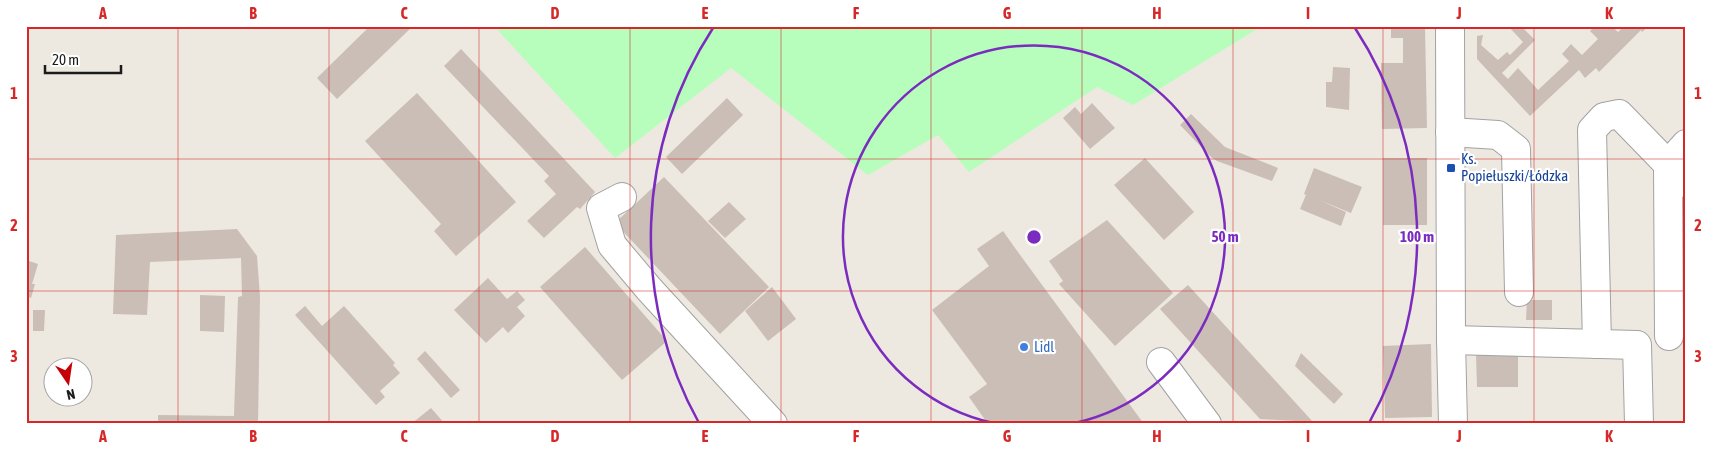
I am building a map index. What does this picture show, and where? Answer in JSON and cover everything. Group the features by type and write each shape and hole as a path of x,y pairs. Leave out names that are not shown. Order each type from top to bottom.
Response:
{"street":[{"path":"1450,26 1453,424"},
{"path":"1451,340 1597,344 1637,345 1677,334 1680,164 1619,114 1604,117 1592,130 1597,344"},
{"path":"1450,132 1498,135 1516,149 1519,292"},
{"path":"622,197 602,208 612,245 649,289 773,424"},
{"path":"1637,345 1639,424"},
{"path":"1161,362 1207,424"}],"green space":[{"path":"494,26 1262,26 1133,105 1097,87 969,172 938,135 868,175 731,68 615,158"}],"building":[{"path":"370,26 413,26 337,99 317,78"},
{"path":"1391,26 1425,26 1427,128 1382,129 1381,63 1403,63 1403,38 1391,38"},
{"path":"1508,26 1527,26 1524,29 1535,40 1502,73 1508,79 1518,68 1538,90 1569,61 1562,54 1571,44 1582,55 1598,39 1590,31 1595,26 1612,26 1618,32 1624,26 1649,26 1642,32 1641,30 1599,72 1596,68 1585,78 1579,70 1530,116 1477,59 1477,36 1483,35 1481,45 1498,60 1507,52 1510,55 1523,42"},
{"path":"461,49 595,192 580,209 577,207 544,238 527,221 556,194 544,181 549,176 444,66"},
{"path":"1333,67 1350,68 1349,110 1326,107 1326,82 1332,82"},
{"path":"417,93 516,202 456,256 434,231 441,224 365,141"},
{"path":"727,98 743,115 682,174 666,157"},
{"path":"1092,103 1115,128 1090,149 1063,118 1075,107 1081,114"},
{"path":"1191,114 1225,147 1278,168 1272,181 1217,161 1211,157 1180,125"},
{"path":"1145,158 1194,212 1164,240 1114,185"},
{"path":"1383,158 1427,158 1427,225 1383,225"},
{"path":"1314,168 1362,187 1351,213 1319,200 1346,212 1341,226 1300,209"},
{"path":"664,177 769,287 720,334 615,223"},
{"path":"729,202 746,219 725,238 708,221"},
{"path":"1107,220 1173,293 1115,346 1059,284 1063,281 1049,261"},
{"path":"237,229 257,256 260,297 258,424 158,424 158,415 234,416 238,297 242,296 241,258 150,262 147,315 113,314 116,235"},
{"name":"Lidl","path":"1003,231 1144,424 988,424 969,397 987,384 932,310 989,266 977,249"},
{"path":"585,247 667,341 622,380 540,287"},
{"path":"26,260 38,264 32,284 35,284 31,298 26,296"},
{"path":"488,278 507,299 517,291 525,300 517,307 525,316 508,333 503,327 486,343 454,310"},
{"path":"1188,285 1313,422 1260,419 1160,309"},
{"path":"772,287 796,319 768,341 745,311"},
{"path":"200,295 225,296 224,332 200,331"},
{"path":"1527,300 1552,300 1552,320 1526,320"},
{"path":"305,306 322,326 344,306 395,363 393,365 400,373 380,391 385,397 376,405 295,315"},
{"path":"33,310 45,310 44,331 33,331"},
{"path":"1431,344 1432,417 1385,418 1383,346"},
{"path":"425,351 460,390 451,398 417,359"},
{"path":"1301,353 1343,394 1334,404 1295,366"},
{"path":"1476,354 1518,354 1518,387 1477,387"},
{"path":"431,408 445,424 411,424"}],"place":[{"name":"Ks. Popiełuszki/Łódzka","path":"1451,168"},
{"name":"Lidl","path":"1024,347"}]}
